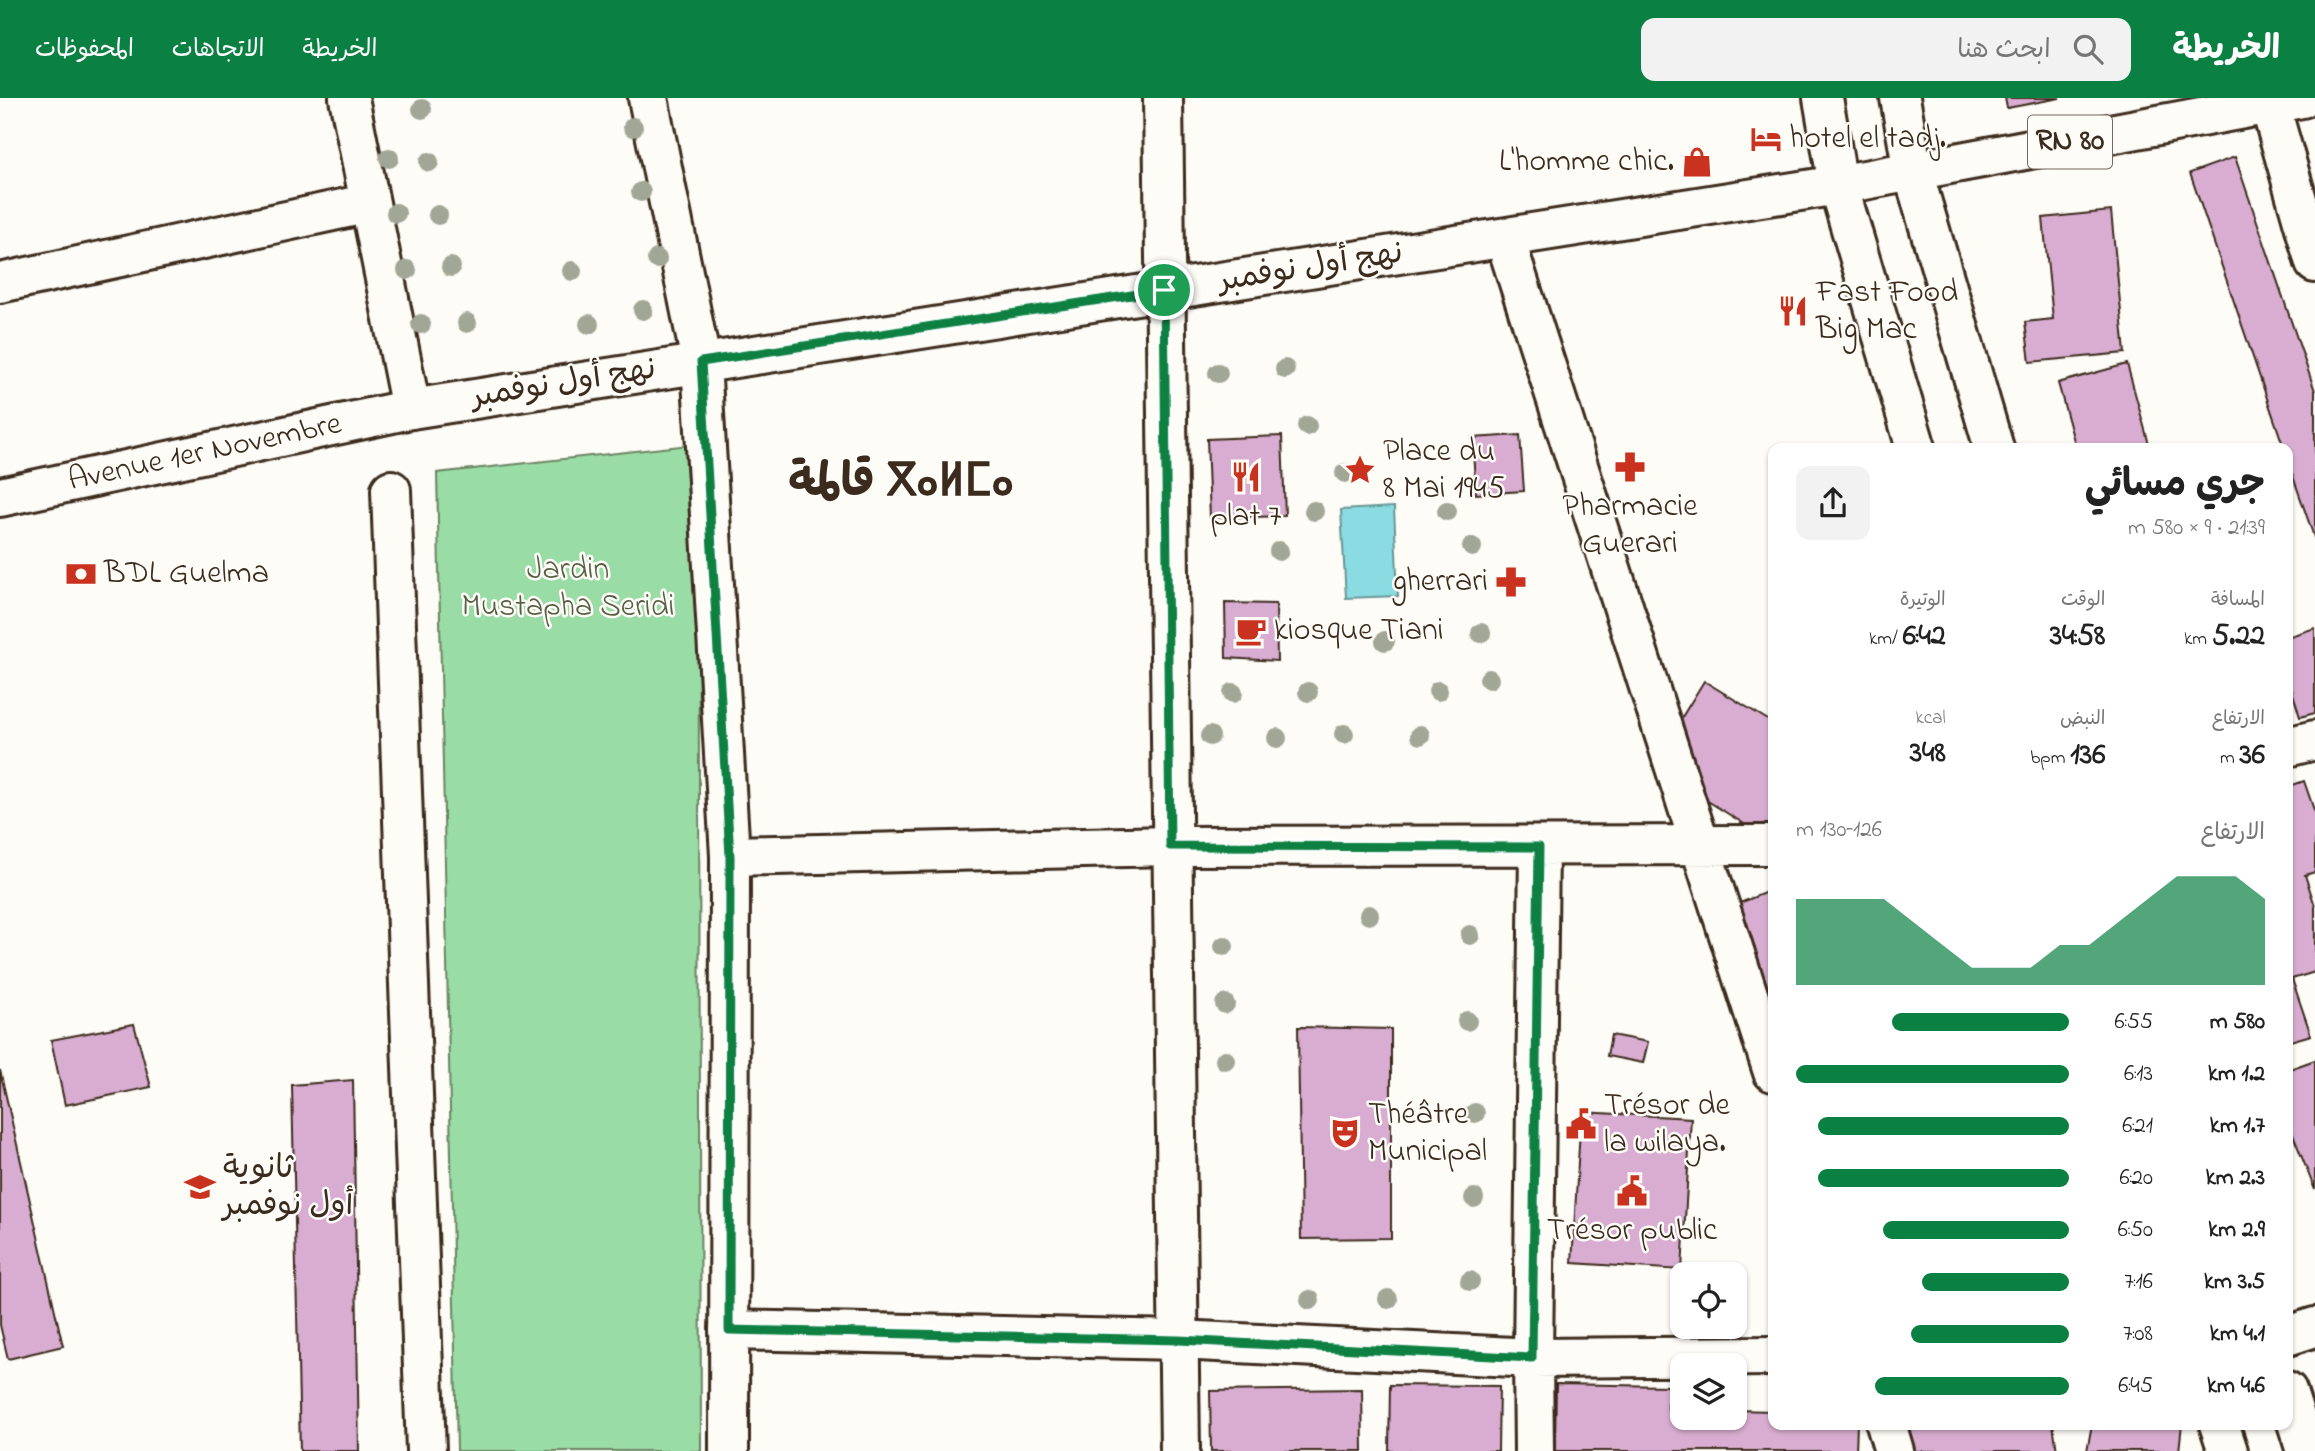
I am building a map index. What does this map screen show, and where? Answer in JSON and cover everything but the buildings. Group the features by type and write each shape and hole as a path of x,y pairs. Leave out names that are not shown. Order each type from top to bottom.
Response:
{"street":[{"path":"349,98 411,409"},
{"path":"648,98 701,362 730,856 729,1451"},
{"path":"1163,98 1170,846 1180,1451"},
{"path":"1823,98 1838,185 1915,443"},
{"path":"1900,98 1913,173 1993,443"},
{"path":"2279,100 2315,263"},
{"name":"RN 80","path":"1838,185 1913,173 2279,100"},
{"name":"نهج أول نوفمبر","path":"411,409 1838,185"},
{"path":"0,283 370,203"},
{"path":"1505,239 1768,1056"},
{"name":"Avenue 1er Novembre","path":"0,497 411,409"},
{"path":"391,491 426,1451"},
{"path":"2293,746 2315,740"},
{"path":"730,856 1170,846 1768,845"},
{"path":"1534,1451 1532,1358 1539,847"},
{"path":"2293,1334 2315,1327"},
{"path":"729,1330 1179,1340 1532,1358 1768,1356"},
{"path":"2293,1410 2306,1451"},
{"path":"1887,1430 1894,1451"},
{"path":"2221,1430 2228,1451"}],"green space":[{"name":"Jardin Mustapha Seridi","path":"698,444 701,1451 457,1451 437,473"}],"water":[{"path":"1394,507 1398,596 1346,598 1341,510"}],"place":[{"name":"hotel el tadj.","path":"1766,139"},
{"name":"L'homme chic.","path":"1697,162"},
{"name":"Fast Food Big Mac","path":"1793,311"},
{"name":"Pharmacie Guerari","path":"1630,467"},
{"name":"Place du 8 Mai 1945","path":"1360,470"},
{"name":"plat 7","path":"1246,477"},
{"name":"BDL Guelma","path":"81,574"},
{"name":"gherrari","path":"1511,582"},
{"name":"kiosque Tiani","path":"1251,631"},
{"name":"Trésor de la wilaya.","path":"1581,1124"},
{"name":"Théâtre Municipal","path":"1345,1133"},
{"name":"ثانوية أول نوفمبر","path":"200,1187"},
{"name":"Trésor public","path":"1632,1191"}],"district":[{"name":"قالمة ⴳⴰⵍⵎⴰ","path":"901,483"}],"route":[{"path":"1164,290 1170,846 1539,847 1532,1358 1179,1340 729,1330 730,856 701,362 1164,290"}]}
